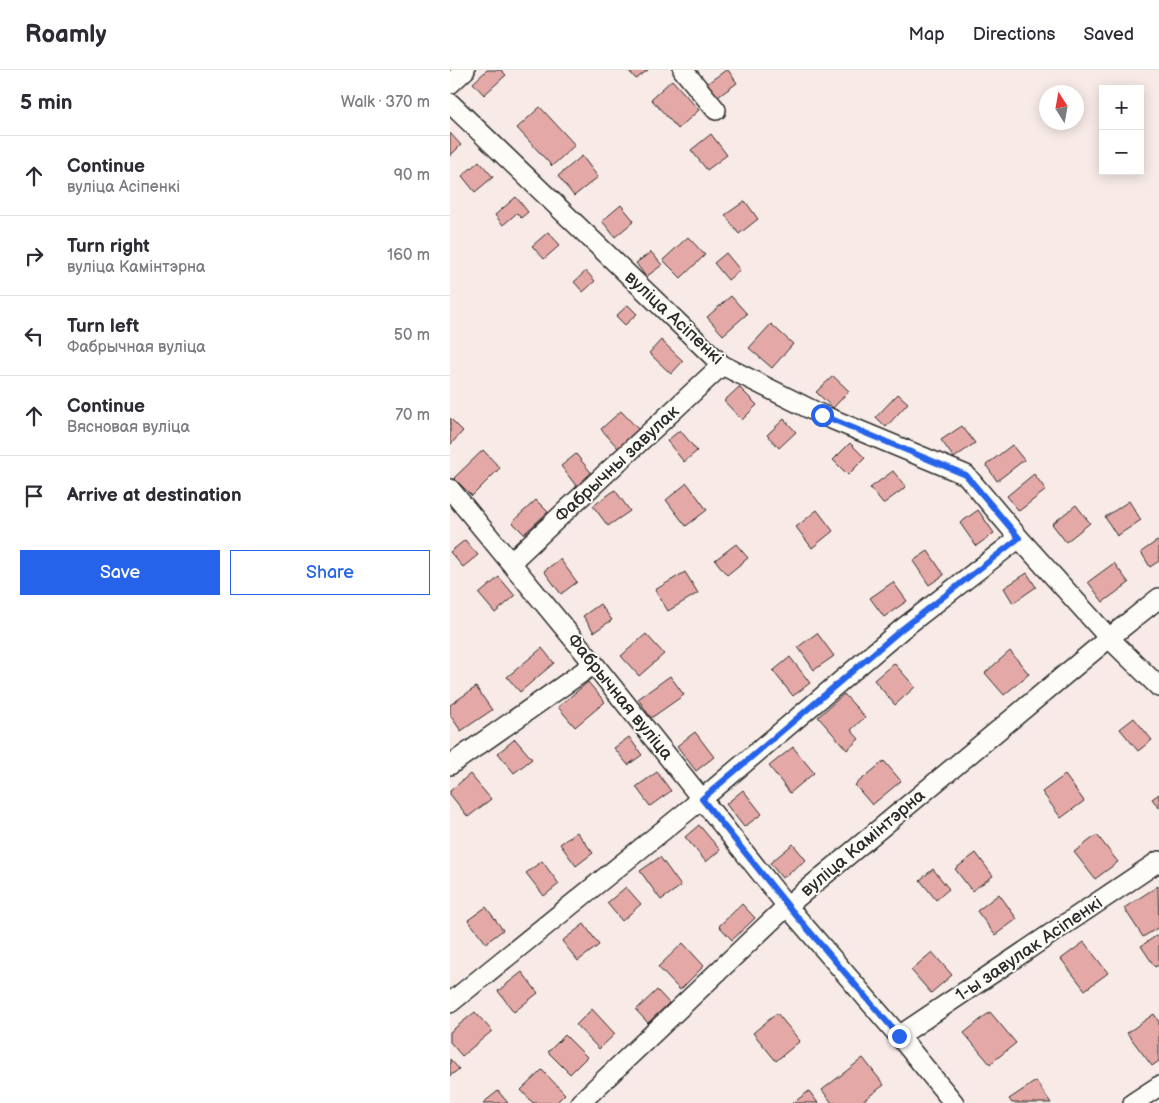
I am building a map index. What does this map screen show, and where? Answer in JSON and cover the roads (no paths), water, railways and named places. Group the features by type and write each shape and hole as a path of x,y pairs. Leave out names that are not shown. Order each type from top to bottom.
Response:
{"street":[{"path":"450,84 465,70"},
{"path":"683,70 716,110"},
{"name":"вуліца Асіпенкі","path":"450,102 722,365 822,415 966,475 1019,538 1109,638 1159,687"},
{"name":"Фабрычны завулак","path":"511,562 722,365"},
{"name":"Фабрычная вуліца","path":"450,489 594,664 788,906 954,1103"},
{"path":"450,1002 702,799 902,629 1019,538"},
{"name":"вуліца Камінтэрна","path":"580,1103 788,906 1159,598"},
{"path":"450,765 594,664"},
{"name":"1-ы завулак Асіпенкі","path":"899,1036 1159,861"},
{"path":"1133,1103 1159,1086"}]}
